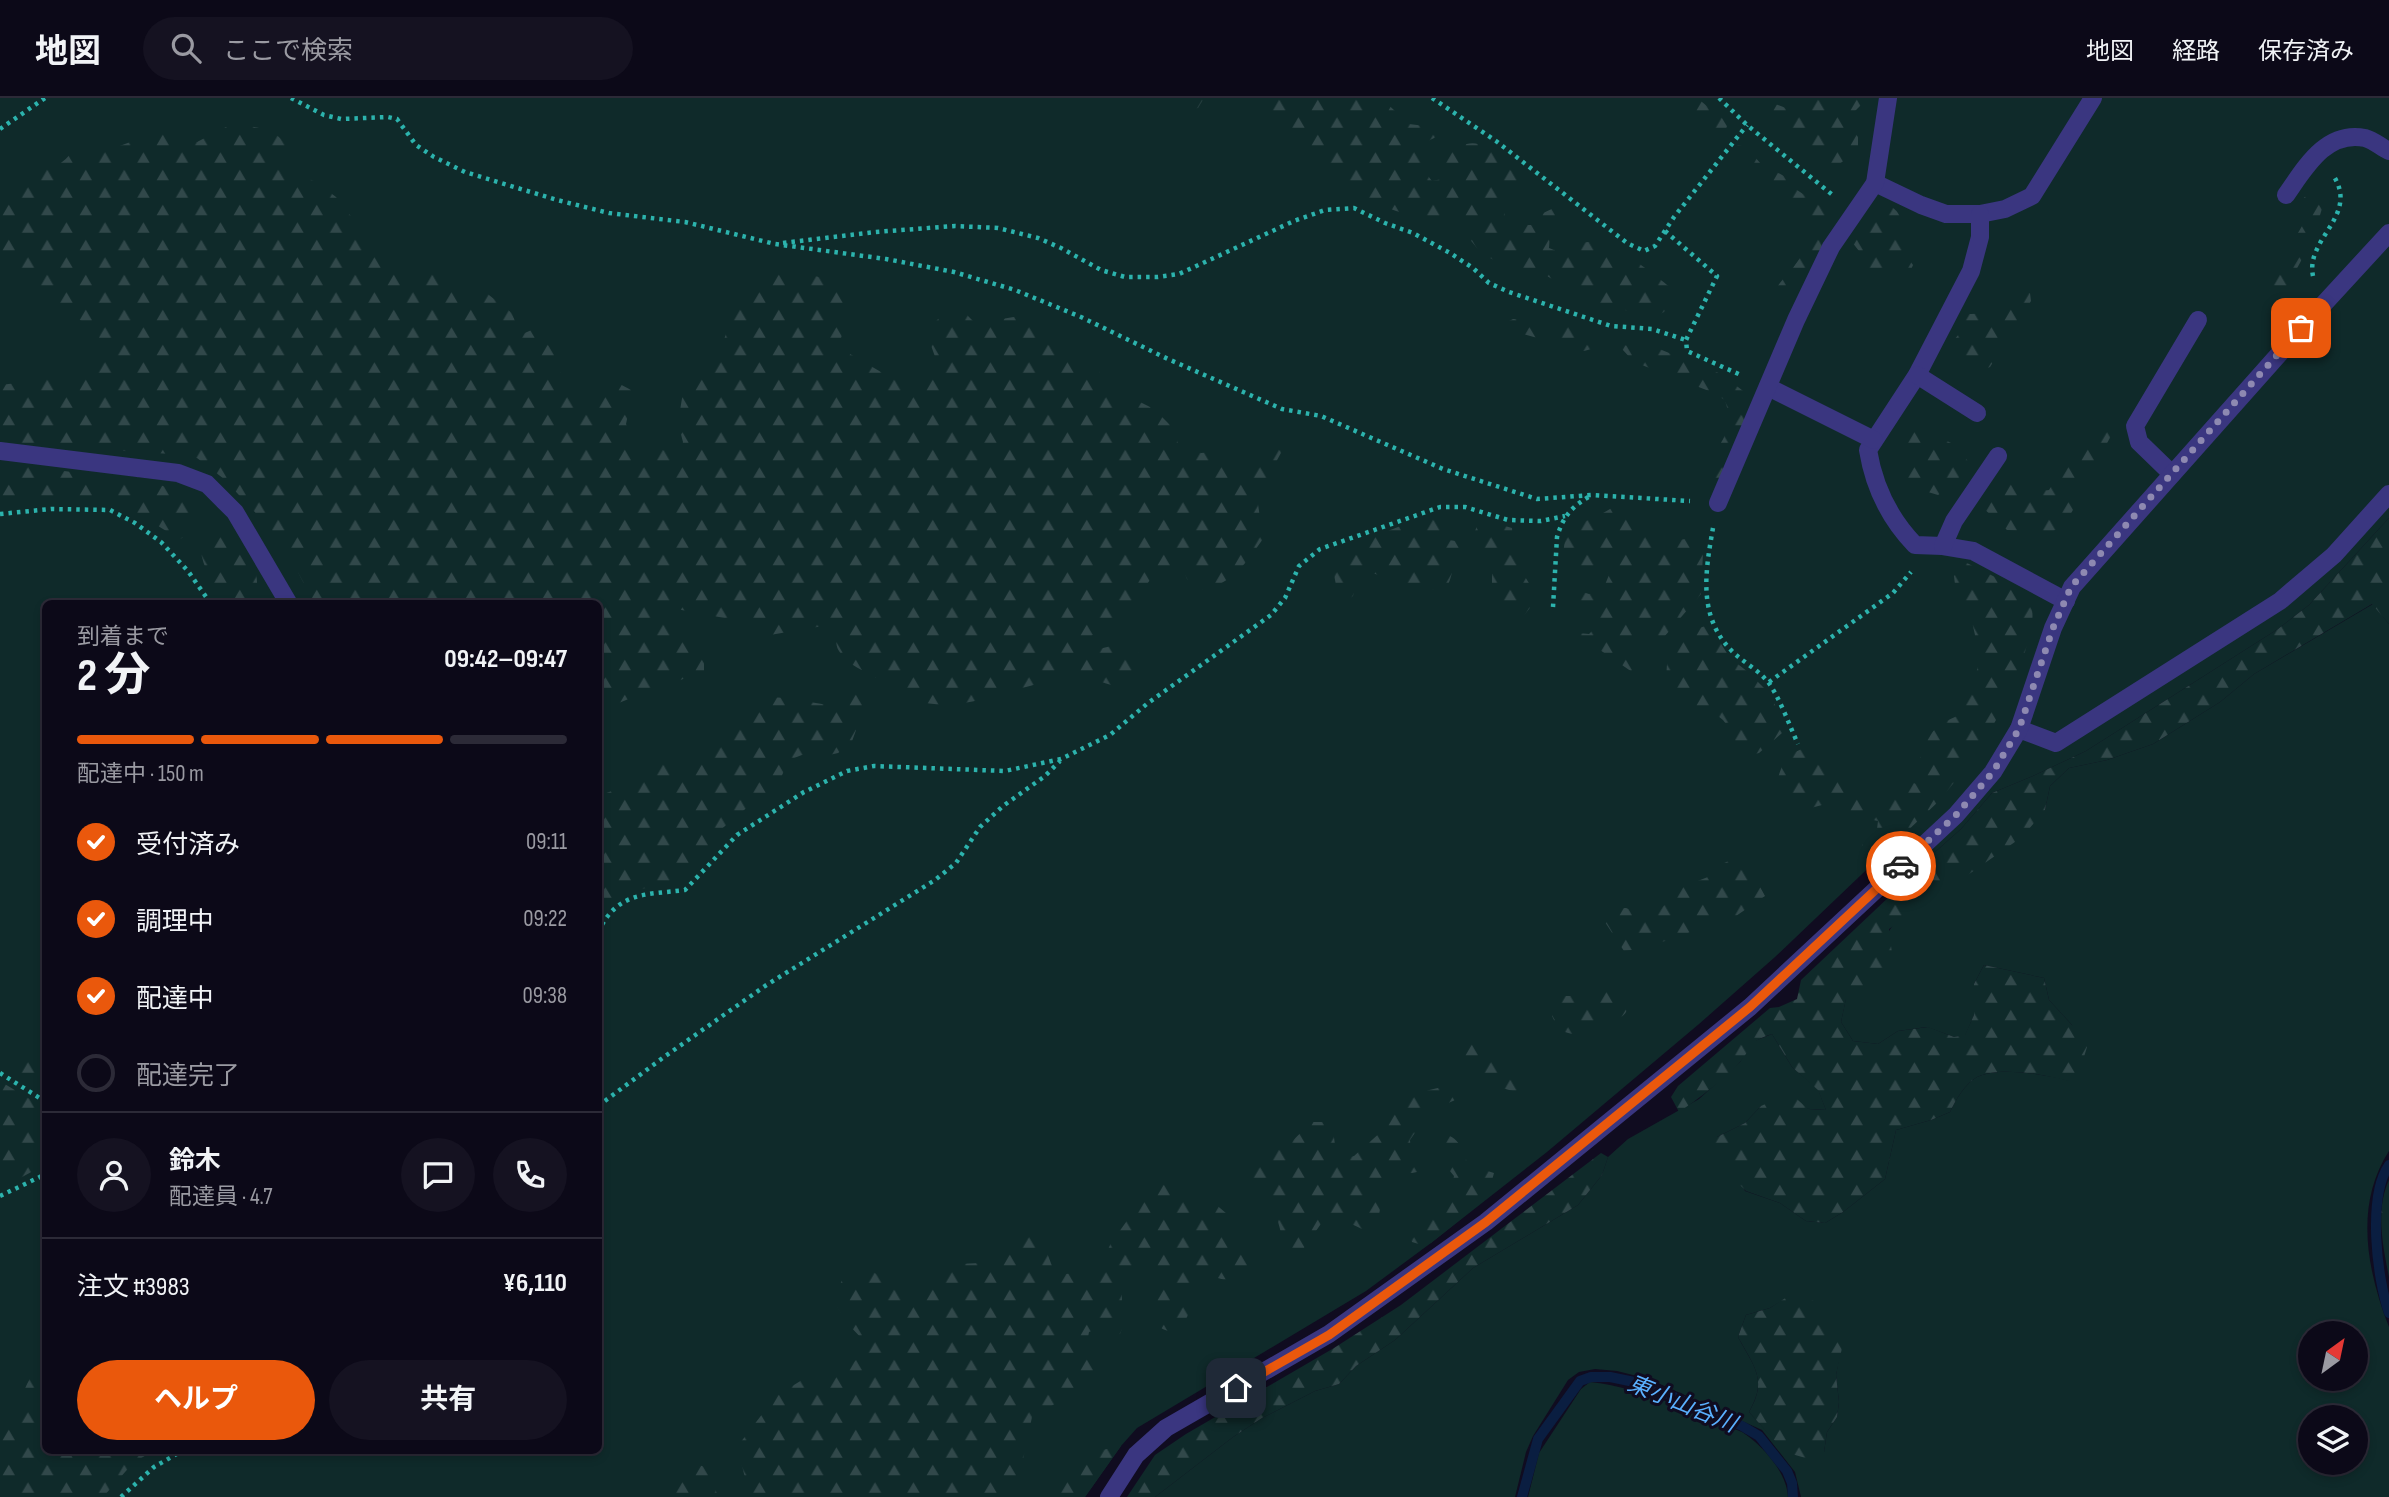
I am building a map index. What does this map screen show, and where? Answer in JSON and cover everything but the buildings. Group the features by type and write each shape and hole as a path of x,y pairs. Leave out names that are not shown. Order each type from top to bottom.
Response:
{"street":[{"path":"1718,503 1831,247 1875,183 1888,98"},
{"path":"2073,98 2081,118"},
{"path":"1875,183 1946,214 1980,214 2005,209 2032,196 2094,98"},
{"path":"2286,195 2310,160 2329,144 2345,137 2366,139 2389,151"},
{"path":"1980,214 1980,237 1971,271 1917,375 1868,450 1872,473 1898,528 1915,545 1973,551 2066,601"},
{"path":"1110,1497 1136,1455 1166,1428 1329,1335 1486,1222 1750,1007 1956,815 1993,772 2019,729 2053,628 2071,587 2389,233"},
{"path":"2172,474 2139,442 2135,426 2198,320"},
{"path":"1917,375 1977,413"},
{"path":"1768,387 1874,440"},
{"path":"0,451 178,473 207,484 235,512 287,600"},
{"path":"1943,546 1954,522 1998,456"},
{"path":"2019,729 2056,743 2280,601 2334,555 2389,494"}],"path":[{"path":"0,129 45,98"},
{"path":"291,98 324,116 341,119 397,119 416,145 465,172 609,213 685,222 775,244 886,259 954,272 1015,290 1081,317 1282,409 1332,420 1443,469 1537,499 1591,495 1718,503 1708,559 1706,598 1712,622 1735,654 1769,682 1798,744"},
{"path":"1432,98 1496,141 1628,243 1644,251 1655,246 1747,125"},
{"path":"1719,98 1747,125 1853,212"},
{"path":"2310,160 2329,169 2340,188 2339,210 2316,251 2312,270 2320,308"},
{"path":"775,244 955,226 998,228 1038,238 1101,270 1125,277 1158,277 1179,274 1294,221 1325,210 1354,208 1437,246 1499,288 1611,326 1652,329 1686,340"},
{"path":"1665,231 1717,276 1686,340 1687,351 1768,387"},
{"path":"1553,607 1557,537 1565,516 1573,506 1591,495"},
{"path":"602,925 618,904 635,897 685,890 737,835 804,792 847,771 874,766 1005,771 1061,759 1110,735 1148,704 1271,615 1284,598 1299,566 1320,549 1440,507 1465,507 1508,520 1541,521 1565,516"},
{"path":"0,514 51,509 110,510 135,523 161,542 188,571 208,600"},
{"path":"1769,682 1893,593 1916,564 1924,545"},
{"path":"602,1103 765,986 935,880 956,863 980,827 1003,806 1045,776 1061,759"},
{"path":"0,1073 42,1099"},
{"path":"0,1196 42,1176"},
{"path":"121,1497 154,1467 177,1454"}],"green space":[{"path":"0,98 2389,98 2389,518 2309,605 2278,629 2086,751 1992,793 1961,829 1934,853 2045,810 2050,786 2069,768 2107,760 2153,744 2220,702 2254,674 2373,604 2389,624 2389,1151 2371,1193 2368,1238 2375,1283 2389,1327 2389,1497 1801,1497 1795,1472 1762,1430 1649,1379 1595,1369 1579,1372 1568,1380 1533,1436 1526,1452 1515,1497 1155,1497 1262,1418 1315,1391 1339,1384 1356,1366 1395,1340 1473,1268 1578,1205 1602,1175 1608,1157 1628,1139 1699,1099 1740,1062 1752,1042 1772,1034 1792,1067 1818,1089 1826,1110 1761,1106 1745,1123 1717,1137 1745,1191 1780,1203 1806,1221 1825,1223 1885,1179 1896,1130 1950,1112 1961,1092 1977,1077 2012,1072 2076,1082 2072,1025 2049,1000 2044,978 1984,965 1974,984 1974,1015 1965,1036 1954,1037 1927,1027 1898,1031 1878,1044 1853,1041 1841,1022 1846,998 1909,900 1891,895 1933,853 1883,854 1775,957 1699,1024 1547,1152 1431,1243 1366,1291 1137,1428 1085,1497 0,1497","holes":["1798,1291 1841,1348 1836,1375 1839,1402 1837,1417 1827,1432 1824,1452 1772,1437 1749,1412 1755,1401 1758,1382 1754,1365 1738,1337 1746,1315 1770,1308"]},
{"path":"1170,98 1204,98 1198,108 1182,111 1172,104"},
{"path":"1265,98 1381,98 1409,124 1441,128 1442,134 1426,143 1421,157 1426,173 1432,181 1442,179 1443,165 1449,150 1471,143 1483,146 1500,158 1518,179 1517,189 1504,205 1505,217 1513,225 1532,225 1541,214 1556,207 1566,219 1563,228 1550,233 1549,248 1554,250 1591,242 1608,244 1638,262 1672,289 1672,298 1664,312 1656,316 1593,304 1547,276 1520,273 1482,254 1453,219 1410,215 1370,200 1329,171 1310,148 1265,122 1271,108"},
{"path":"1672,98 1697,98 1722,118 1727,126 1725,132 1718,134"},
{"path":"1748,98 1775,104 1806,117 1806,110 1798,98 1861,98 1861,105 1847,119 1858,137 1858,150 1830,171 1825,171 1749,106"},
{"path":"230,125 248,126 274,133 286,145 289,154 281,167 316,182 336,197 388,259 408,272 432,274 448,284 480,288 512,313 520,335 534,329 558,356 563,389 586,402 614,381 633,391 626,424 634,442 641,449 681,451 683,442 678,423 683,392 722,346 734,309 746,305 765,275 803,273 836,286 852,305 838,347 893,379 919,381 939,368 927,334 937,320 953,307 961,309 981,329 996,320 1020,316 1052,334 1059,352 1081,356 1100,369 1098,385 1104,395 1122,393 1154,409 1174,429 1179,447 1201,453 1213,452 1242,465 1275,447 1282,451 1257,497 1263,539 1238,571 1214,587 1203,590 1187,579 1181,564 1150,580 1126,612 1087,639 1086,652 1120,644 1134,644 1140,664 1135,684 1120,686 1081,676 1067,676 986,699 957,704 928,703 900,694 847,660 838,649 836,635 823,626 764,636 735,620 671,608 680,628 704,656 704,671 670,684 653,694 636,696 602,710 602,600 313,600 280,539 224,479 197,458 0,443 0,385 48,376 82,376 93,360 101,330 56,309 47,297 0,269 0,193 17,193 39,171 58,165 73,151 106,151 152,134 166,132 183,135 197,142"},
{"path":"1738,145 1746,147 1761,164 1784,176 1791,186 1824,208 1827,218 1825,238 1816,259 1799,287 1780,299 1776,300 1772,294 1798,261 1809,234 1805,220 1796,208 1730,159 1730,152"},
{"path":"2318,189 2326,192 2313,234 2288,285 2280,297 2277,296 2272,292 2269,282 2305,221 2294,213 2307,195"},
{"path":"1882,202 1896,210 1899,215 1902,248 1913,265 1910,272 1884,271 1867,277 1856,271 1859,251 1848,237 1867,213"},
{"path":"2021,291 2030,293 2031,301 1990,367 1976,371 1965,368 1956,361 1949,348 1961,331 1963,319 1967,314 1997,309"},
{"path":"1513,319 1569,325 1598,340 1595,348 1584,351 1523,334 1510,328 1507,322"},
{"path":"1647,344 1721,374 1751,397 1751,408 1720,477 1715,482 1708,485 1703,483 1707,466 1728,427 1729,416 1725,400 1709,391 1634,362 1622,349 1623,345"},
{"path":"2104,422 2114,424 2112,434 2070,515 2060,527 2052,532 2031,537 2021,531 2007,530 1981,506 1985,490 1998,481 2023,482 2049,490 2074,450"},
{"path":"1919,427 1961,448 1968,462 1956,482 1938,495 1918,489 1904,475 1904,454 1909,432"},
{"path":"0,463 88,474 100,486 102,500 0,499"},
{"path":"135,477 166,487 194,503 197,524 192,535 179,539 123,504 117,495 121,486"},
{"path":"1616,505 1656,521 1661,543 1704,532 1701,594 1664,637 1645,639 1635,645 1643,668 1638,676 1600,650 1583,653 1579,646 1578,633 1589,634 1596,627 1591,613 1582,613 1568,606 1579,591 1589,594 1602,592 1609,575 1601,562 1578,574 1565,568 1565,540 1576,526"},
{"path":"1443,515 1443,525 1449,540 1462,542 1472,539 1477,526 1487,521 1512,528 1513,544 1520,555 1518,564 1531,587 1534,599 1518,621 1509,616 1492,590 1492,574 1499,568 1480,549 1464,552 1454,561 1448,584 1441,589 1405,588 1372,573 1356,584 1353,596 1345,602 1338,596 1333,569 1339,550 1416,520"},
{"path":"2389,518 2389,624 2372,604 2254,674 2220,702 2153,744 2107,760 2069,768 2050,786 2045,810 2022,837 1946,888 1927,877 1924,869 1934,853 1961,829 1992,793 2086,751 2278,629 2309,605"},
{"path":"219,531 239,541 244,547 256,574 256,592 251,599 224,600 206,570 200,547 209,535"},
{"path":"1965,562 2011,586 2026,599 2031,607 2032,618 2024,655 1997,718 1981,743 1968,752 1964,770 1940,800 1883,854 1868,861 1861,860 1862,845 1876,837 1878,821 1853,820 1836,808 1822,805 1807,809 1784,801 1774,790 1779,774 1788,757 1809,747 1828,767 1864,793 1876,796 1883,794 1900,781 1919,784 1920,760 1926,740 1940,725 1961,715 1975,681 1978,664 1975,635 1970,613 1956,593 1954,576"},
{"path":"1709,625 1730,658 1769,693 1785,725 1782,733 1759,753 1747,756 1723,720 1683,698 1668,679 1668,662 1678,642 1691,632"},
{"path":"852,686 865,696 863,711 851,744 838,753 825,756 807,753 789,760 778,784 763,802 750,805 712,837 697,873 683,884 639,889 623,896 602,917 602,794 655,765 696,761 712,754 728,727 752,704 763,699 786,698 830,705 839,693"},
{"path":"1737,857 1756,879 1765,896 1736,916 1645,948 1624,951 1603,919 1608,909 1626,908 1644,915 1661,909 1682,883 1695,882 1713,875 1720,865"},
{"path":"1891,895 1909,900 1912,912 1889,929 1894,970 1870,996 1846,999 1841,1022 1853,1041 1878,1044 1898,1031 1928,1027 1954,1037 1965,1035 1974,1015 1974,984 1984,965 2044,978 2049,1000 2072,1025 2087,1047 2076,1083 2012,1072 1977,1077 1961,1092 1950,1112 1896,1130 1885,1179 1825,1223 1806,1221 1780,1203 1746,1191 1725,1170 1709,1147 1717,1137 1745,1123 1761,1106 1790,1093 1808,1109 1826,1110 1818,1090 1792,1067 1772,1034 1754,1042 1727,1075 1679,1112 1671,1097 1678,1086 1770,1008 1797,999 1801,980"},
{"path":"1621,988 1625,990 1627,998 1623,1016 1595,1029 1575,1034 1559,1030 1552,1016 1554,1006 1564,996 1584,996"},
{"path":"1490,1042 1503,1062 1534,1080 1533,1092 1527,1095 1493,1085 1472,1073 1466,1065 1465,1055 1469,1043"},
{"path":"42,1057 42,1093 19,1079 22,1064"},
{"path":"3,1083 42,1106 42,1166 0,1189 0,1085"},
{"path":"1454,1084 1465,1088 1462,1097 1430,1111 1410,1140 1411,1153 1427,1170 1412,1173 1398,1170 1384,1179 1376,1226 1362,1229 1341,1219 1325,1218 1302,1251 1286,1251 1277,1218 1269,1201 1247,1185 1246,1170 1254,1162 1288,1145 1312,1122 1332,1122 1335,1145 1342,1159 1354,1156 1382,1131 1400,1100"},
{"path":"1442,1134 1456,1141 1468,1165 1494,1173 1491,1184 1478,1195 1472,1210 1431,1243 1422,1245 1412,1242 1409,1236 1412,1228 1424,1211 1448,1193 1454,1176 1445,1165 1437,1141"},
{"path":"1601,1153 1608,1157 1602,1175 1578,1205 1473,1268 1395,1340 1356,1366 1339,1384 1315,1391 1262,1418 1155,1497 1127,1497 1155,1455 1401,1305"},
{"path":"2389,1180 2389,1277 2381,1216"},
{"path":"1146,1183 1161,1183 1190,1201 1213,1202 1227,1214 1235,1237 1255,1270 1234,1280 1210,1276 1203,1282 1182,1325 1175,1330 1166,1330 1154,1323 1151,1303 1160,1290 1163,1277 1153,1268 1137,1267 1127,1272 1122,1292 1123,1319 1120,1334 1111,1335 1102,1327 1089,1332 1085,1353 1096,1369 1083,1388 1032,1417 1020,1474 1001,1494 996,1497 740,1497 748,1489 737,1447 776,1396 802,1380 851,1364 862,1355 865,1342 847,1323 834,1302 839,1286 848,1274 871,1270 895,1288 910,1295 926,1288 941,1272 958,1264 980,1263 997,1255 1021,1226 1038,1229 1052,1266 1065,1274 1091,1272 1102,1262 1111,1243 1134,1211 1136,1193"},
{"path":"1798,1290 1818,1304 1830,1317 1842,1348 1836,1375 1839,1402 1837,1417 1827,1432 1824,1452 1809,1459 1785,1452 1749,1412 1758,1391 1757,1373 1738,1337 1746,1315 1770,1308"},
{"path":"35,1372 42,1375 42,1454 148,1454 133,1463 103,1497 0,1497 0,1425 19,1407 29,1380"},
{"path":"1590,1382 1649,1395 1742,1432 1772,1460 1783,1478 1788,1497 1528,1497 1539,1453 1581,1389"},
{"path":"1121,1446 1085,1497 1058,1497 1067,1472 1079,1458"},
{"path":"693,1463 708,1468 718,1497 659,1497 674,1474"}],"waterway":[{"name":"東小山谷川","path":"2389,1165 2382,1179 2376,1217 2378,1259 2389,1313"},
{"name":"東小山谷川","path":"1522,1497 1538,1439 1580,1381 1591,1377 1610,1377 1644,1384 1742,1426 1759,1436 1787,1471 1792,1483 1793,1497"}],"way so far":[{"path":"1901,866 1956,815 1993,772 2019,729 2053,628 2071,587 2301,328"}],"route":[{"path":"1236,1388 1329,1335 1486,1222 1750,1007 1901,866"}]}
